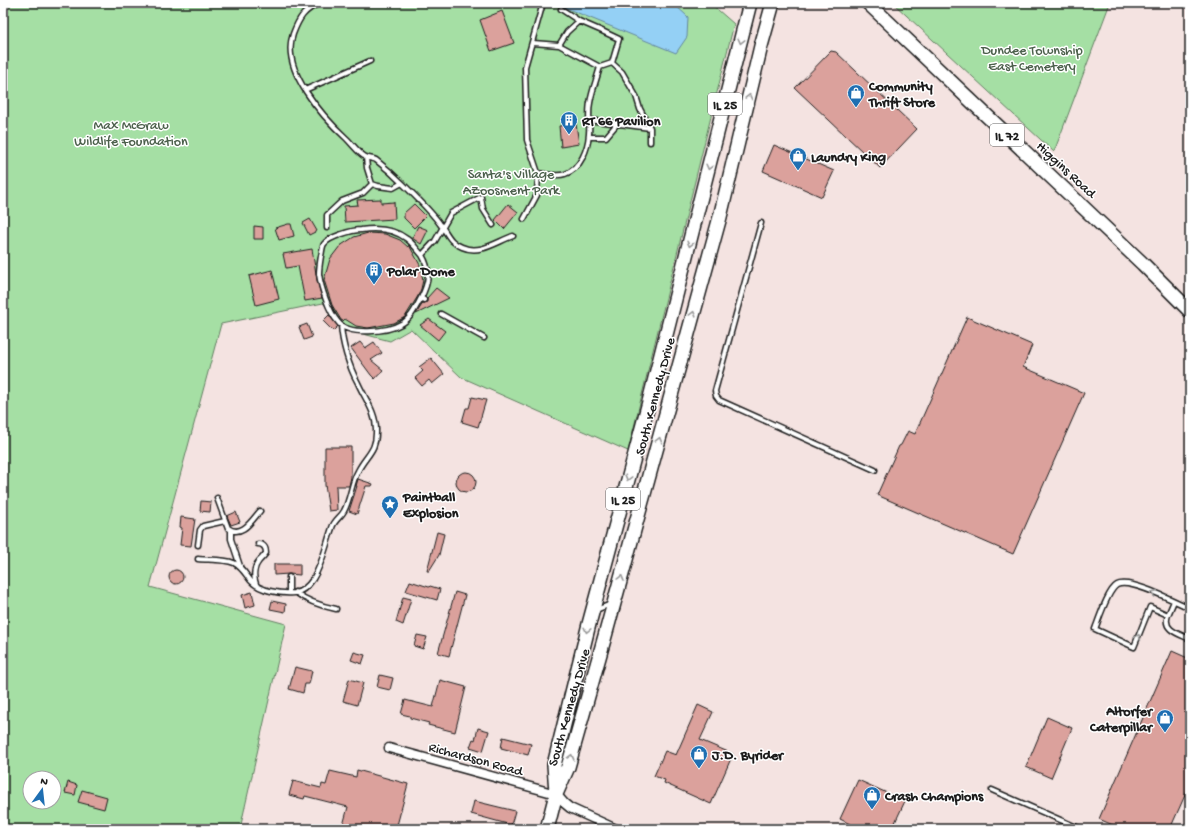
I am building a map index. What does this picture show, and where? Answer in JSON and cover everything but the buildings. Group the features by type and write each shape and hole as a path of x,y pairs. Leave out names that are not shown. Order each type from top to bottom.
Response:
{"main road":[{"name":"South Kennedy Drive","path":"556,794 554,766 592,611 649,402 750,3"},
{"name":"South Kennedy Drive","path":"547,829 556,794 568,767 614,603 720,216 761,46 774,4"},
{"name":"Higgins Road","path":"868,4 1143,264 1190,311"}],"street":[{"name":"Richardson Road","path":"389,748 556,794"},
{"path":"556,794 570,808 616,829"}],"lane":[{"path":"320,3 308,9 300,17 292,37 291,53 296,70 305,90 316,106 331,124 366,158 374,159 402,183 440,224 448,239 461,247 472,251 485,248 513,236"},
{"path":"524,219 537,195 538,173 527,140 525,67 533,43 542,3"},
{"path":"561,8 579,21 618,39 612,63"},
{"path":"559,45 567,32 579,21"},
{"path":"533,43 559,45 600,67 612,63"},
{"path":"305,90 370,61"},
{"path":"612,63 622,72 636,96 640,109 650,128 650,142"},
{"path":"538,173 564,175 574,170 581,160 589,137 590,103 600,67"},
{"path":"589,120 650,128"},
{"path":"589,137 606,137 617,124"},
{"path":"366,158 367,168 372,184"},
{"path":"372,184 393,188 402,183"},
{"path":"328,228 327,215 342,201 363,193 372,184"},
{"path":"422,255 435,241 451,213 481,197 483,209 492,225"},
{"path":"761,223 715,391 716,396 719,400 875,470"},
{"path":"354,230 387,230 407,239 422,255 427,264 428,284 423,299 412,315 402,324 385,331 350,330 338,324 325,297 319,273 324,244 333,238 354,230"},
{"path":"441,314 484,338"},
{"path":"198,559 230,562 236,564 256,585 267,589 289,593 295,592 308,585 314,577 326,550 334,522 345,510 358,470 371,453 376,440 374,413 353,373 342,336 341,325"},
{"path":"216,498 228,528 232,530 240,531 244,529 260,511"},
{"path":"198,545 202,526 226,521"},
{"path":"232,530 231,539 241,568"},
{"path":"256,585 254,575 255,570 258,562 266,553 265,547 258,544"},
{"path":"289,577 289,593"},
{"path":"1168,615 1150,608 1134,647 1095,629 1110,593 1116,585 1124,583 1139,586 1190,608"},
{"path":"295,592 316,604 336,609"},
{"path":"1174,601 1166,620 1167,626 1170,630 1190,638"},
{"path":"592,611 614,603"},
{"path":"992,790 1081,829"}],"green space":[{"path":"3,3 710,3 734,24 628,451 461,377 411,329 390,341 348,330 323,303 221,324 150,587 286,624 240,829 3,829"},
{"name":"Dundee Township East Cemetery","path":"893,3 1110,3 1054,152"}],"water":[{"path":"561,3 673,3 688,17 687,37 676,53 561,6"}],"place":[{"name":"Community Thrift Store","path":"856,108"},
{"name":"RT 66 Pavilion","path":"569,135"},
{"name":"Laundry King","path":"798,171"},
{"name":"Polar Dome","path":"374,285"},
{"name":"Paintball Explosion","path":"390,519"},
{"name":"Altorfer Caterpillar","path":"1165,733"},
{"name":"J.D. Byrider","path":"699,769"},
{"name":"Crash Champions","path":"872,810"}],"park label":[{"name":"Max McGraw Wildlife Foundation","path":"131,132"},
{"name":"Santa's Village AZoosment Park","path":"511,182"}]}
